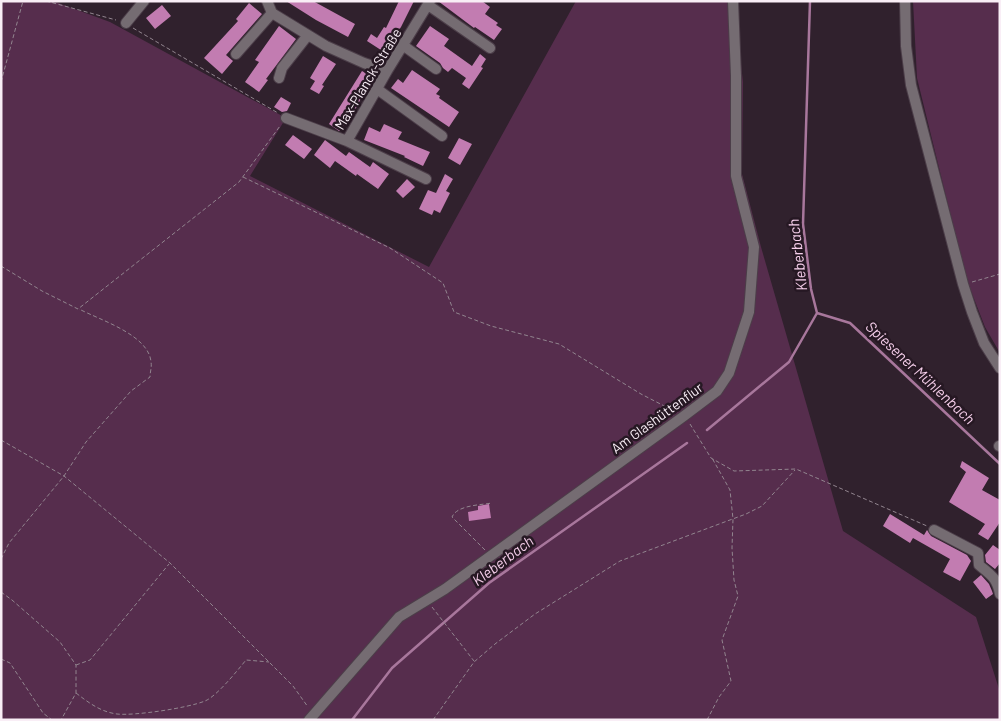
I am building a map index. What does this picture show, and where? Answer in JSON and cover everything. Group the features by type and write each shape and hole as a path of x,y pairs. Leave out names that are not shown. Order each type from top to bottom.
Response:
{"street":[{"path":"126,23 144,1"},
{"path":"267,1 272,13 326,46 387,71"},
{"name":"Am Glashüttenflur","path":"312,718 399,617 445,589 684,416 717,391 729,373 749,312 754,247 736,176 736,76 733,1"},
{"path":"905,1 906,46 911,85 963,284 977,328 1000,368"},
{"path":"429,3 490,48"},
{"name":"Max-Planck-Straße","path":"286,118 347,141 429,3"},
{"path":"236,54 272,13"},
{"path":"280,78 282,68 308,35"},
{"path":"404,46 436,69"},
{"path":"377,88 442,136"},
{"path":"347,141 426,179"},
{"path":"934,530 978,553 978,565 998,576 1000,594"}],"path":[{"path":"1,82 23,1"},
{"path":"46,1 126,23 286,118 239,182 78,308"},
{"path":"243,177 390,248 443,283 454,312 491,326 559,344 641,394 684,416 730,490 734,519 732,548 734,580 738,596 722,640 731,681 719,697 707,720"},
{"path":"1,266 42,291 118,328 142,342 151,360 150,377 131,391 86,442 64,476 9,543 1,559"},
{"path":"963,284 1000,274"},
{"path":"1,440 64,476 170,563 293,686 312,718"},
{"path":"711,458 734,471 796,469 934,530"},
{"path":"433,720 474,662 535,614 620,561 734,519 762,506 796,469"},
{"path":"491,556 452,517 460,509 492,503"},
{"path":"76,665 90,660 170,563"},
{"path":"1,592 60,642 76,665 76,693 61,720"},
{"path":"427,599 474,662"},
{"path":"1,659 10,663 43,713 52,720"},
{"path":"76,693 96,708 117,714 158,711 206,701 233,676 246,660 269,662"}],"shaded area":[{"path":"1,1 53,1 110,22 286,118 250,176 429,267 576,1 738,1 738,37 743,82 742,174 761,247 843,531 976,617 1000,692 1000,720 1,720"},
{"path":"913,1 1000,1 1000,353 985,327 966,278 917,78"}],"building":[{"path":"286,1 313,1 355,24 348,37"},
{"path":"399,1 414,1 401,27 384,52 367,41 371,34 377,38 384,27 386,28"},
{"path":"438,1 482,1 490,7 485,14 498,23 496,25 502,29 494,40 474,28"},
{"path":"249,3 262,14 226,55 233,61 222,74 204,58 238,21 236,19"},
{"path":"162,5 171,16 155,29 146,18"},
{"path":"279,26 296,39 266,79 268,80 259,92 245,82 259,62 255,60"},
{"path":"430,26 449,39 444,46 472,66 480,54 486,59 481,67 483,68 469,89 462,84 466,78 452,68 448,72 440,63 416,46"},
{"path":"323,56 336,64 322,85 324,86 319,94 310,89 315,81 310,78"},
{"path":"412,70 440,89 436,94 440,96 439,98 459,112 449,127 391,88 398,79 403,83"},
{"path":"362,71 372,77 355,110 339,131 329,124"},
{"path":"281,97 291,103 287,111 282,112 274,107"},
{"path":"384,124 402,132 398,139 430,152 423,166 405,156 364,140 369,127 380,132"},
{"path":"293,135 312,149 304,159 285,145"},
{"path":"459,138 472,144 460,165 448,158"},
{"path":"325,140 346,156 349,152 370,167 373,162 389,174 378,189 335,161 330,168 314,155"},
{"path":"445,174 453,179 446,191 450,193 440,213 434,210 432,215 419,209 428,190 436,193"},
{"path":"407,179 415,187 403,198 396,191"},
{"path":"962,461 989,478 982,490 1000,500 1000,522 988,540 978,534 985,524 949,502 966,472 960,467"},
{"path":"489,504 491,518 469,521 468,512 478,510 478,506"},
{"path":"890,514 924,535 927,530 931,536 967,555 971,561 960,581 943,572 950,559 913,538 910,543 883,526"},
{"path":"993,545 1000,550 1000,563 995,569 986,562 985,555"},
{"path":"981,575 989,584 993,594 986,599 973,582"}],"waterway":[{"name":"Kleberbach","path":"707,430 789,362 817,313 811,289 803,224 810,1"},
{"name":"Spiesener Mühlenbach","path":"817,313 850,323 1000,464"},
{"name":"Kleberbach","path":"352,720 392,668 489,583 687,443"}]}
